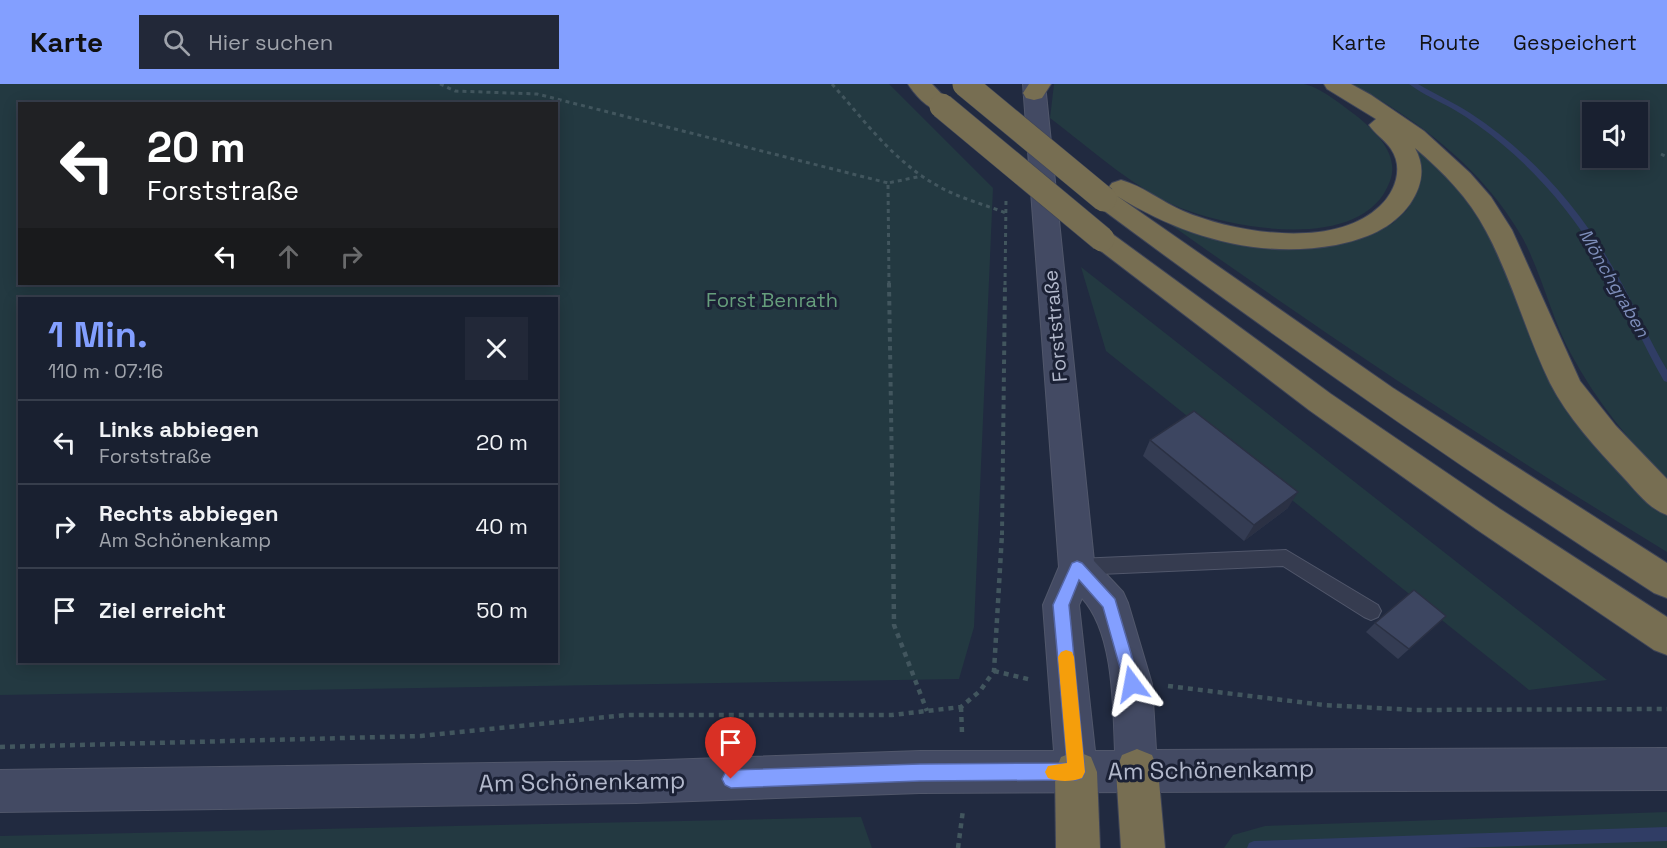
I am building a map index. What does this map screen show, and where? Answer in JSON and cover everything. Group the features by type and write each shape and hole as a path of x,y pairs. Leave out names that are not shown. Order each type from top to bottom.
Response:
{"highway":[{"path":"919,84 942,106 1102,239 1320,402 1488,519 1667,638"},
{"path":"965,84 1104,188 1231,292 1521,491 1667,582"},
{"path":"972,84 1021,112 1104,188 1180,220 1264,241 1315,240 1354,233 1384,217 1402,198 1410,178 1407,157 1395,137 1375,119 1317,84"},
{"path":"1335,84 1406,128 1443,159 1470,187 1493,218 1570,391 1621,453 1667,501"},
{"path":"1137,771 1143,848"},
{"path":"1076,772 1078,848"}],"main road":[{"name":"Forststraße","path":"1036,87 1077,567 1061,605 1076,772"},
{"path":"1077,567 1110,603 1132,684 1137,771"},
{"name":"Am Schönenkamp","path":"0,791 636,782 920,772 1667,769"}],"lane":[{"path":"1077,567 1286,558 1371,611"}],"path":[{"path":"440,84 455,91 537,94 888,183 922,176"},
{"path":"0,747 422,736 627,716 892,716 961,707 980,691 994,671 1002,557 1007,213 955,194 922,176 898,157 832,84"},
{"path":"1661,154 1667,157"},
{"path":"888,183 894,626 927,711"},
{"path":"994,671 1030,680"},
{"path":"1163,685 1324,705 1414,710 1667,709"},
{"path":"961,707 962,727"},
{"path":"958,848 963,814"}],"green space":[{"name":"Forst Benrath","path":"0,84 889,84 993,188 974,627 959,679 0,695"},
{"path":"1054,84 1304,84 1311,86 1339,103 1379,137 1392,162 1390,181 1376,203 1356,218 1329,226 1300,229 1269,228 1212,218 1171,204 1135,183 1050,118"},
{"path":"1352,84 1667,84 1667,480 1614,420 1591,388 1564,340 1529,251 1507,213 1489,190 1448,149 1401,114"},
{"path":"1399,129 1469,199 1507,270 1667,514 1667,552 1414,392 1167,222 1336,244 1371,235 1393,223 1406,211 1415,196"},
{"path":"1081,267 1607,680 1529,690 1106,351"},
{"path":"1667,812 1667,848 1224,848 1233,835 1265,826"},
{"path":"861,817 872,848 0,848 0,836"}],"building":[{"path":"1194,411 1298,492 1254,525 1150,440"},
{"path":"1414,590 1446,616 1409,649 1375,623"}],"waterway":[{"name":"Mönchgraben","path":"1413,84 1465,113 1505,142 1559,196 1603,257 1667,378"},
{"path":"1254,848 1667,834"}],"slow traffic":[{"path":"1054,772 1076,772 1066,657"}],"route":[{"path":"731,779 920,772 1076,772 1061,605 1077,567 1110,603 1132,684"}]}
